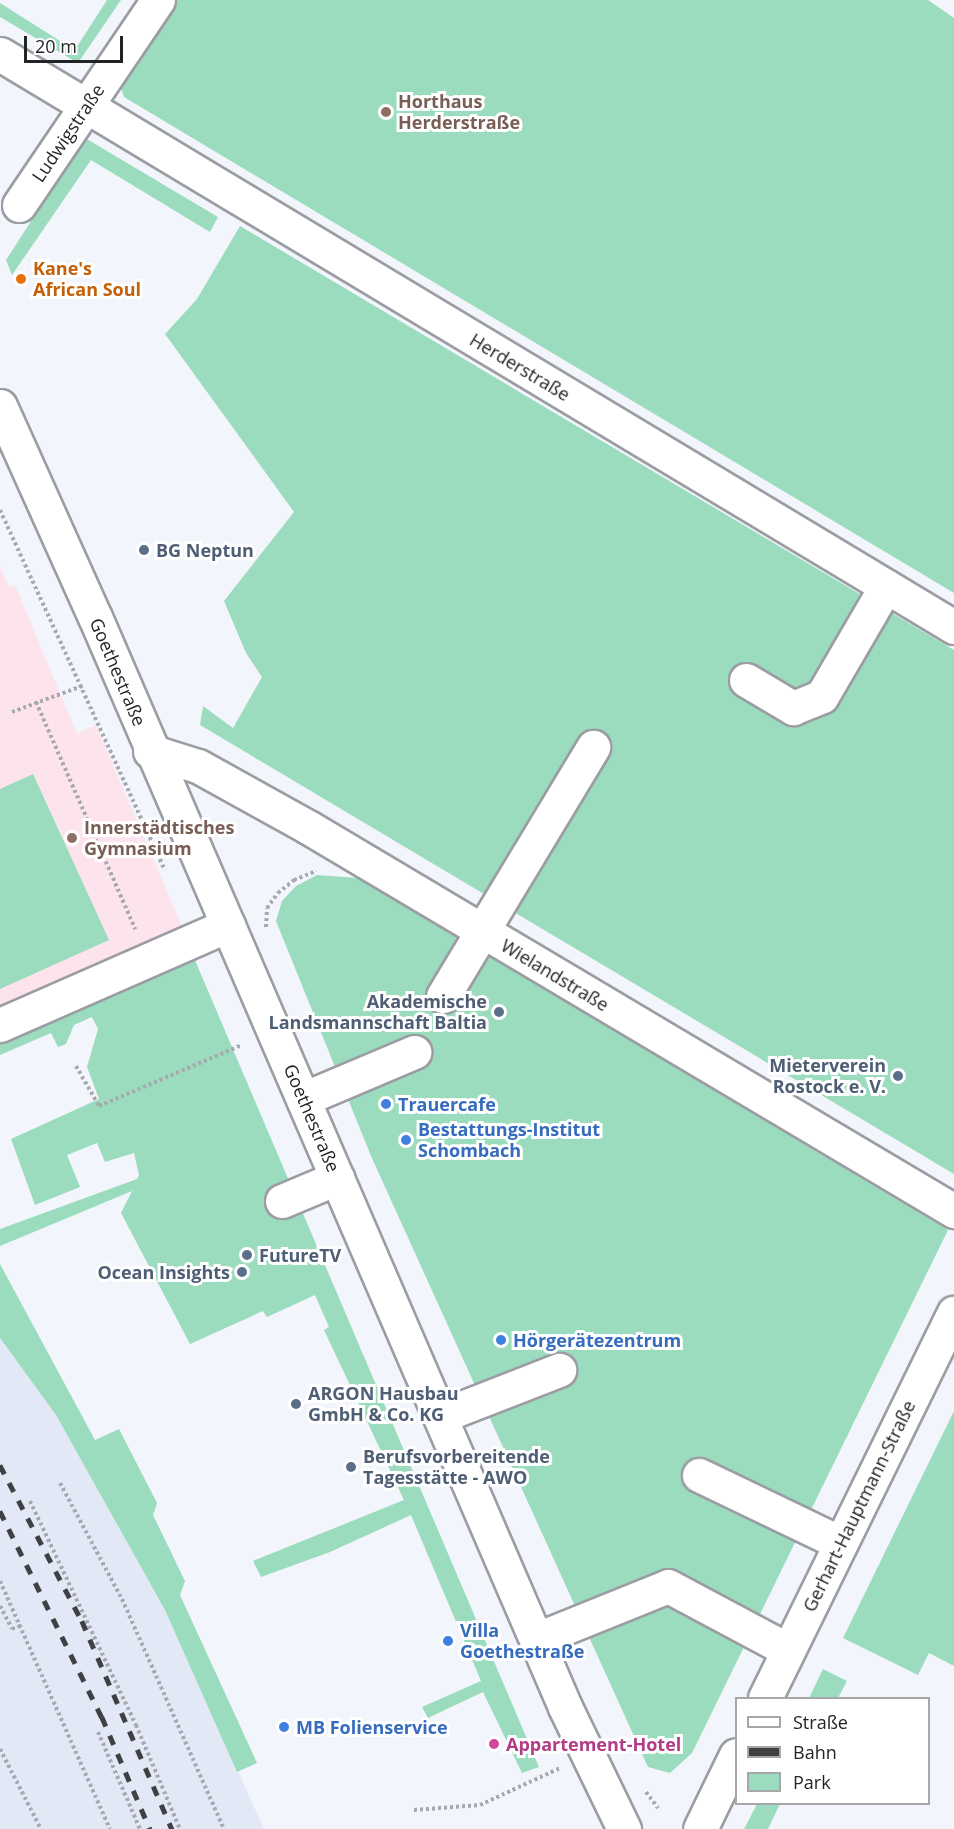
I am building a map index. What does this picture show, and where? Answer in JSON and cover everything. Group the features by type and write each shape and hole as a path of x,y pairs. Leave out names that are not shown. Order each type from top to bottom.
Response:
{"street":[{"name":"Ludwigstraße","path":"19,206 158,0"},
{"name":"Herderstraße","path":"0,54 954,627"},
{"name":"Goethestraße","path":"0,406 95,617 150,751 228,925 537,1639 624,1829"},
{"path":"746,680 793,708 822,696 886,586"},
{"path":"443,996 484,933 592,747"},
{"name":"Wielandstraße","path":"150,751 198,766 222,779 954,1211"},
{"path":"0,1025 228,925"},
{"path":"300,1092 399,1049"},
{"path":"282,1201 337,1178"},
{"name":"Gerhart-Hauptmann-Straße","path":"765,1697 954,1313"},
{"path":"441,1416 559,1370"},
{"path":"699,1475 840,1543"},
{"path":"537,1639 668,1586 788,1650"},
{"path":"700,1829 735,1757"}],"path":[{"path":"12,712 36,702 60,696"},
{"path":"36,702 148,960"},
{"path":"266,931 267,908 278,893 294,880 325,871"},
{"path":"76,1066 99,1106 242,1045"},
{"path":"60,1483 122,1599 224,1829"},
{"path":"30,1501 94,1633 180,1829"},
{"path":"0,1581 110,1829"},
{"path":"0,1606 12,1629 20,1626"},
{"path":"98,1732 140,1829"},
{"path":"0,1749 41,1829"},
{"path":"414,1810 480,1805 560,1768"}],"shaded area":[{"name":"Innerstädtisches Gymnasium","path":"0,566 9,587 15,585 77,734 96,725 189,943 0,1038"},
{"path":"0,1338 56,1415 165,1610 264,1829 0,1829"}],"green space":[{"path":"107,0 121,0 78,63 0,17 0,3 68,46 78,45"},
{"path":"176,0 928,0 954,18 954,593 124,97 119,81"},
{"path":"85,138 218,217 210,232 91,160 12,275 6,260"},
{"path":"240,226 954,650 954,1174 200,725 203,706 233,728 262,677 246,653 224,601 294,512 165,334 197,299"},
{"path":"33,774 109,940 0,989 0,789"},
{"path":"317,875 358,878 948,1230 692,1753 670,1773 648,1767 371,1156 276,921 282,901 296,886"},
{"path":"194,958 539,1767 522,1773 483,1692 428,1718 422,1707 481,1681 411,1515 330,1552 261,1577 253,1561 404,1500 324,1330 329,1327 315,1295 267,1317 263,1311 190,1344 121,1213 132,1191 0,1246 0,1229 137,1179 139,1175 134,1153 105,1162 97,1143 67,1155 80,1187 35,1205 11,1139 99,1099 87,1067 98,1029 92,1017 74,1025 66,1044 58,1047 51,1033 0,1055 0,1038"},
{"path":"0,1264 95,1440 119,1429 157,1503 153,1515 185,1581 180,1595 257,1763 237,1772 165,1610 56,1415 0,1338"},
{"path":"954,1411 954,1666 929,1653 918,1675 843,1638"},
{"path":"823,1669 847,1681 839,1697 809,1697"},
{"path":"756,1805 780,1805 768,1829 744,1829"}],"railway":[{"path":"0,1465 82,1621 172,1829"},
{"path":"0,1511 102,1717 150,1829"}],"place":[{"name":"Horthaus Herderstraße","path":"386,112"},
{"name":"Kane's African Soul","path":"21,279"},
{"name":"BG Neptun","path":"144,550"},
{"name":"Innerstädtisches Gymnasium","path":"72,838"},
{"name":"Akademische Landsmannschaft Baltia","path":"499,1012"},
{"name":"Mieterverein Rostock e. V.","path":"898,1076"},
{"name":"Trauercafe","path":"386,1104"},
{"name":"Bestattungs-Institut Schombach","path":"406,1140"},
{"name":"FutureTV","path":"247,1255"},
{"name":"Ocean Insights","path":"242,1272"},
{"name":"Hörgerätezentrum","path":"501,1340"},
{"name":"ARGON Hausbau GmbH & Co. KG","path":"296,1404"},
{"name":"Berufsvorbereitende Tagesstätte - AWO","path":"351,1467"},
{"name":"Villa Goethestraße","path":"448,1641"},
{"name":"MB Folienservice","path":"284,1727"},
{"name":"Appartement-Hotel","path":"494,1744"}]}
